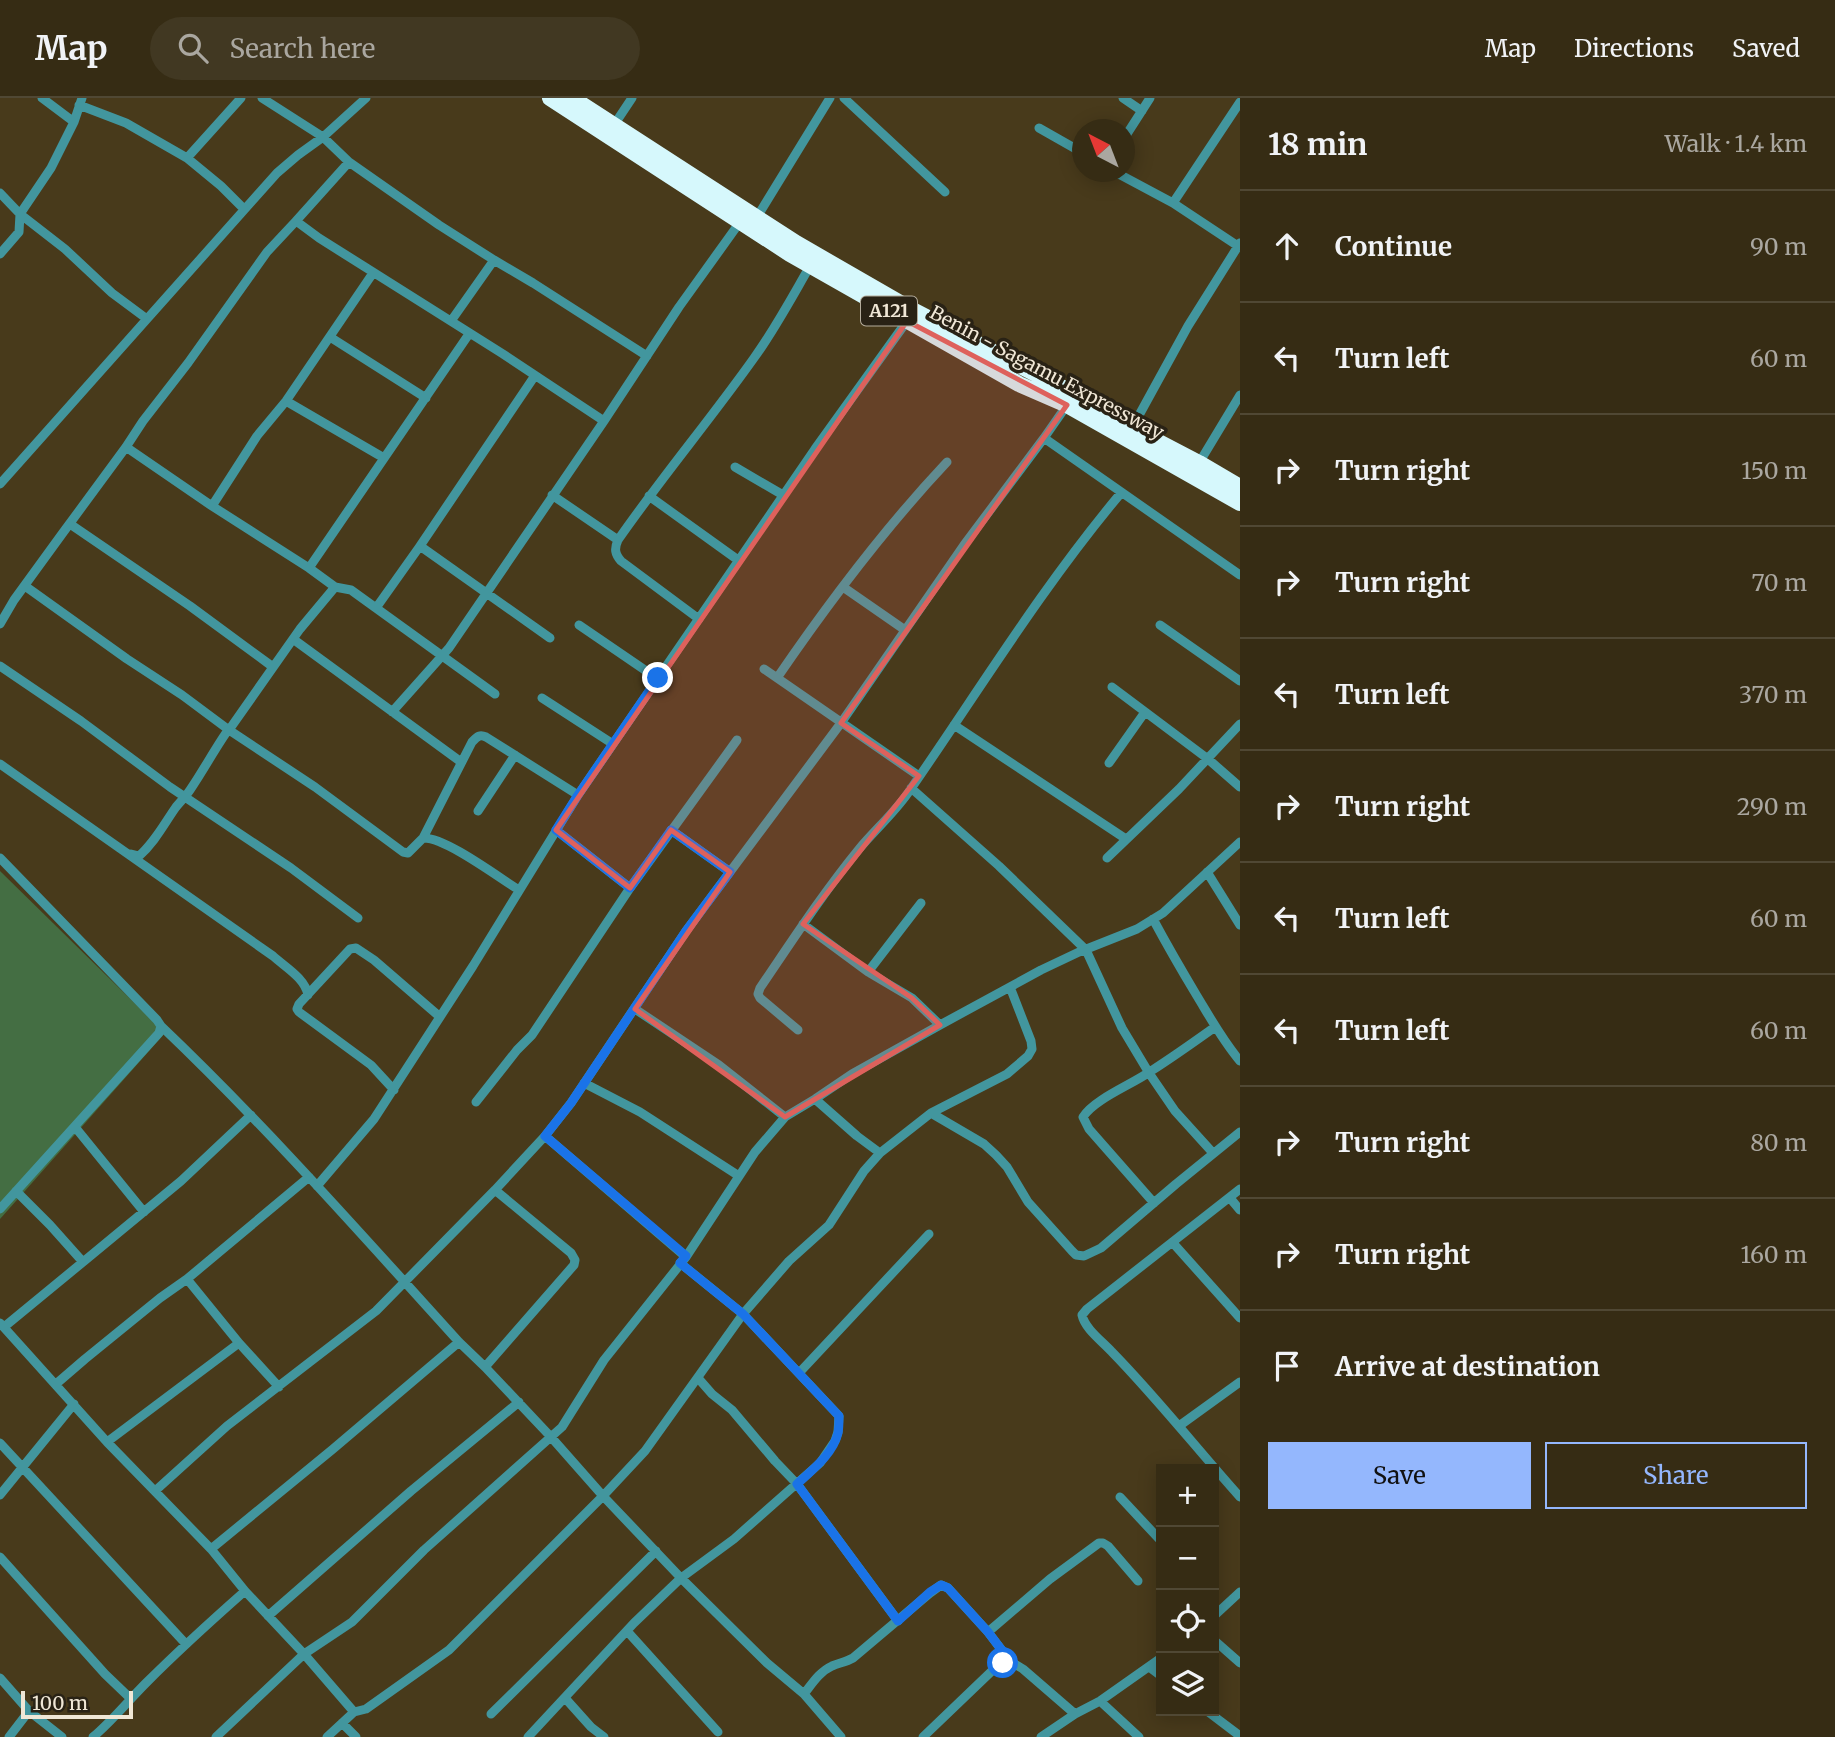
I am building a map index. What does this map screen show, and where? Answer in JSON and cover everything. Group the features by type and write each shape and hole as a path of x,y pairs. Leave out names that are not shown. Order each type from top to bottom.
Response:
{"highway":[{"name":"Benin - Sagamu Expressway","path":"550,98 810,266 1019,384 1068,405 1240,503"},
{"name":"A121","path":"572,98 796,243 907,307 1061,387 1240,488"}],"street":[{"path":"42,98 74,122"},
{"path":"187,158 241,98"},
{"path":"262,98 323,137 349,162 439,225 647,356"},
{"path":"0,484 277,173 323,137 366,98"},
{"path":"614,125 632,98"},
{"path":"757,218 830,98"},
{"path":"844,98 945,192"},
{"path":"1123,98 1142,111"},
{"path":"1135,122 1150,98"},
{"path":"0,254 19,232 20,214 51,168 74,122 80,102 126,122 187,158 221,186 243,209"},
{"path":"1173,203 1240,102"},
{"path":"1039,128 1072,147"},
{"path":"0,624 14,600 267,252 349,162"},
{"path":"1132,428 1188,326 1239,245 1173,203 1134,182"},
{"path":"0,193 20,214 65,249 112,293 147,319"},
{"path":"296,221 604,421"},
{"path":"392,712 442,657 679,307 740,222"},
{"path":"451,321 494,260"},
{"path":"699,619 621,561 615,555 615,548 649,496 755,357 810,266"},
{"path":"212,506 257,436 286,401 373,273"},
{"path":"317,1186 365,1132 394,1090 578,795 783,495 907,321"},
{"path":"309,568 469,334"},
{"path":"330,337 426,398"},
{"path":"376,608 534,377"},
{"path":"1199,463 1240,395"},
{"path":"286,401 384,458"},
{"path":"155,1491 227,1426 376,1311 545,1136 635,1009 686,931 841,723 964,545 1068,405"},
{"path":"1044,438 1240,575"},
{"path":"126,447 335,587 351,590 495,694"},
{"path":"777,678 889,526 947,462"},
{"path":"735,467 783,495"},
{"path":"798,1030 760,998 760,988 803,924 859,849 911,788 1056,577 1121,493"},
{"path":"552,495 618,540"},
{"path":"649,496 738,560"},
{"path":"70,524 273,667"},
{"path":"420,546 550,638"},
{"path":"25,586 229,730 315,787 403,852 408,853 423,838 461,762 477,737 482,736 578,795"},
{"path":"128,854 139,856 147,849 293,639 335,587"},
{"path":"843,587 905,630"},
{"path":"579,625 658,678"},
{"path":"1160,625 1240,681"},
{"path":"293,639 461,762"},
{"path":"0,666 81,720 185,797 291,868 358,918"},
{"path":"765,669 919,776"},
{"path":"1112,687 1208,759 1240,788"},
{"path":"542,698 613,744"},
{"path":"1110,763 1145,712"},
{"path":"1107,858 1180,789 1240,724"},
{"path":"954,725 1126,839"},
{"path":"476,1102 531,1035 630,888 737,740"},
{"path":"478,811 515,755"},
{"path":"0,764 273,956 307,987 308,995"},
{"path":"911,788 999,866 1086,950 1122,1028 1149,1073 1175,1111 1213,1153"},
{"path":"556,830 630,888"},
{"path":"671,830 730,872"},
{"path":"423,838 430,838 464,854 519,890"},
{"path":"216,1737 304,1654 352,1622 424,1550 562,1427 604,1360 683,1260 755,1152 785,1117 852,1074 1010,987 1137,929 1163,912 1240,842"},
{"path":"0,858 161,1026 251,1115 681,1578 767,1663 804,1695 829,1733 841,1737"},
{"path":"1207,872 1240,925"},
{"path":"868,972 921,904"},
{"path":"1153,919 1215,1027 1240,1061"},
{"path":"803,924 868,972 912,998 940,1025"},
{"path":"394,1090 371,1065 299,1012 299,1004 350,949 356,948 374,960 440,1017"},
{"path":"327,1737 354,1712 372,1706 449,1650 603,1496 651,1444 743,1314 789,1261 829,1225 864,1171 880,1153 931,1113 1006,1074 1028,1056 1032,1049 1031,1041 1010,987"},
{"path":"635,1009 719,1065 785,1117"},
{"path":"0,1209 159,1033 161,1026"},
{"path":"1154,1203 1089,1129 1083,1117 1086,1111 1149,1073 1215,1027"},
{"path":"584,1083 640,1112 739,1176"},
{"path":"815,1099 880,1153"},
{"path":"931,1113 984,1144 1007,1167 1028,1202 1076,1255 1087,1256 1101,1248 1240,1132"},
{"path":"251,1115 181,1181 2,1325 107,1442 211,1549 245,1591 354,1712"},
{"path":"75,1127 144,1212"},
{"path":"536,1735 565,1698 681,1578 734,1539 820,1462 835,1441 839,1416 743,1314 545,1136"},
{"path":"56,1384 309,1177"},
{"path":"1238,1492 1088,1327 1082,1315 1240,1189"},
{"path":"485,1367 574,1265 575,1260 495,1190"},
{"path":"16,1191 83,1262"},
{"path":"1230,1198 1240,1210"},
{"path":"799,1373 929,1234"},
{"path":"1173,1243 1240,1318"},
{"path":"187,1279 279,1387"},
{"path":"211,1549 459,1342"},
{"path":"107,1442 239,1343"},
{"path":"698,1378 732,1410 797,1484 898,1621"},
{"path":"1179,1426 1240,1382"},
{"path":"268,1616 411,1491 519,1402"},
{"path":"0,1495 74,1404"},
{"path":"0,1443 186,1643"},
{"path":"1120,1497 1156,1536"},
{"path":"988,1632 1050,1579 1099,1544 1108,1546 1138,1581"},
{"path":"491,1714 656,1551"},
{"path":"0,1557 105,1674 130,1698"},
{"path":"804,1695 825,1670 853,1658 941,1585 948,1588 988,1632 1010,1661 1023,1669 1074,1714"},
{"path":"93,1737 112,1721 130,1698 186,1643 245,1591"},
{"path":"1219,1610 1240,1592"},
{"path":"627,1631 718,1732"},
{"path":"1219,1644 1240,1663"},
{"path":"928,1735 995,1668 1010,1661"},
{"path":"1041,1737 1074,1714 1100,1701 1156,1662"},
{"path":"1149,1667 1156,1672"},
{"path":"0,1678 29,1711 62,1737"},
{"path":"565,1698 591,1727 604,1737"},
{"path":"1100,1701 1139,1737"},
{"path":"9,1737 29,1711"},
{"path":"1214,1716 1240,1736"},
{"path":"342,1723 356,1737"}],"highlighted area":[{"path":"907,321 1067,405 841,723 919,776 803,924 912,998 940,1025 785,1117 635,1009 730,872 671,830 630,888 556,830"}],"green space":[{"path":"0,871 165,1033 0,1219"}],"route":[{"path":"658,678 556,830 630,888 671,830 730,872 686,931 571,1103 545,1136 686,1256 680,1263 743,1314 839,1416 835,1441 820,1462 797,1484 898,1621 941,1585 948,1588 988,1632 1010,1661 1003,1663"}]}
